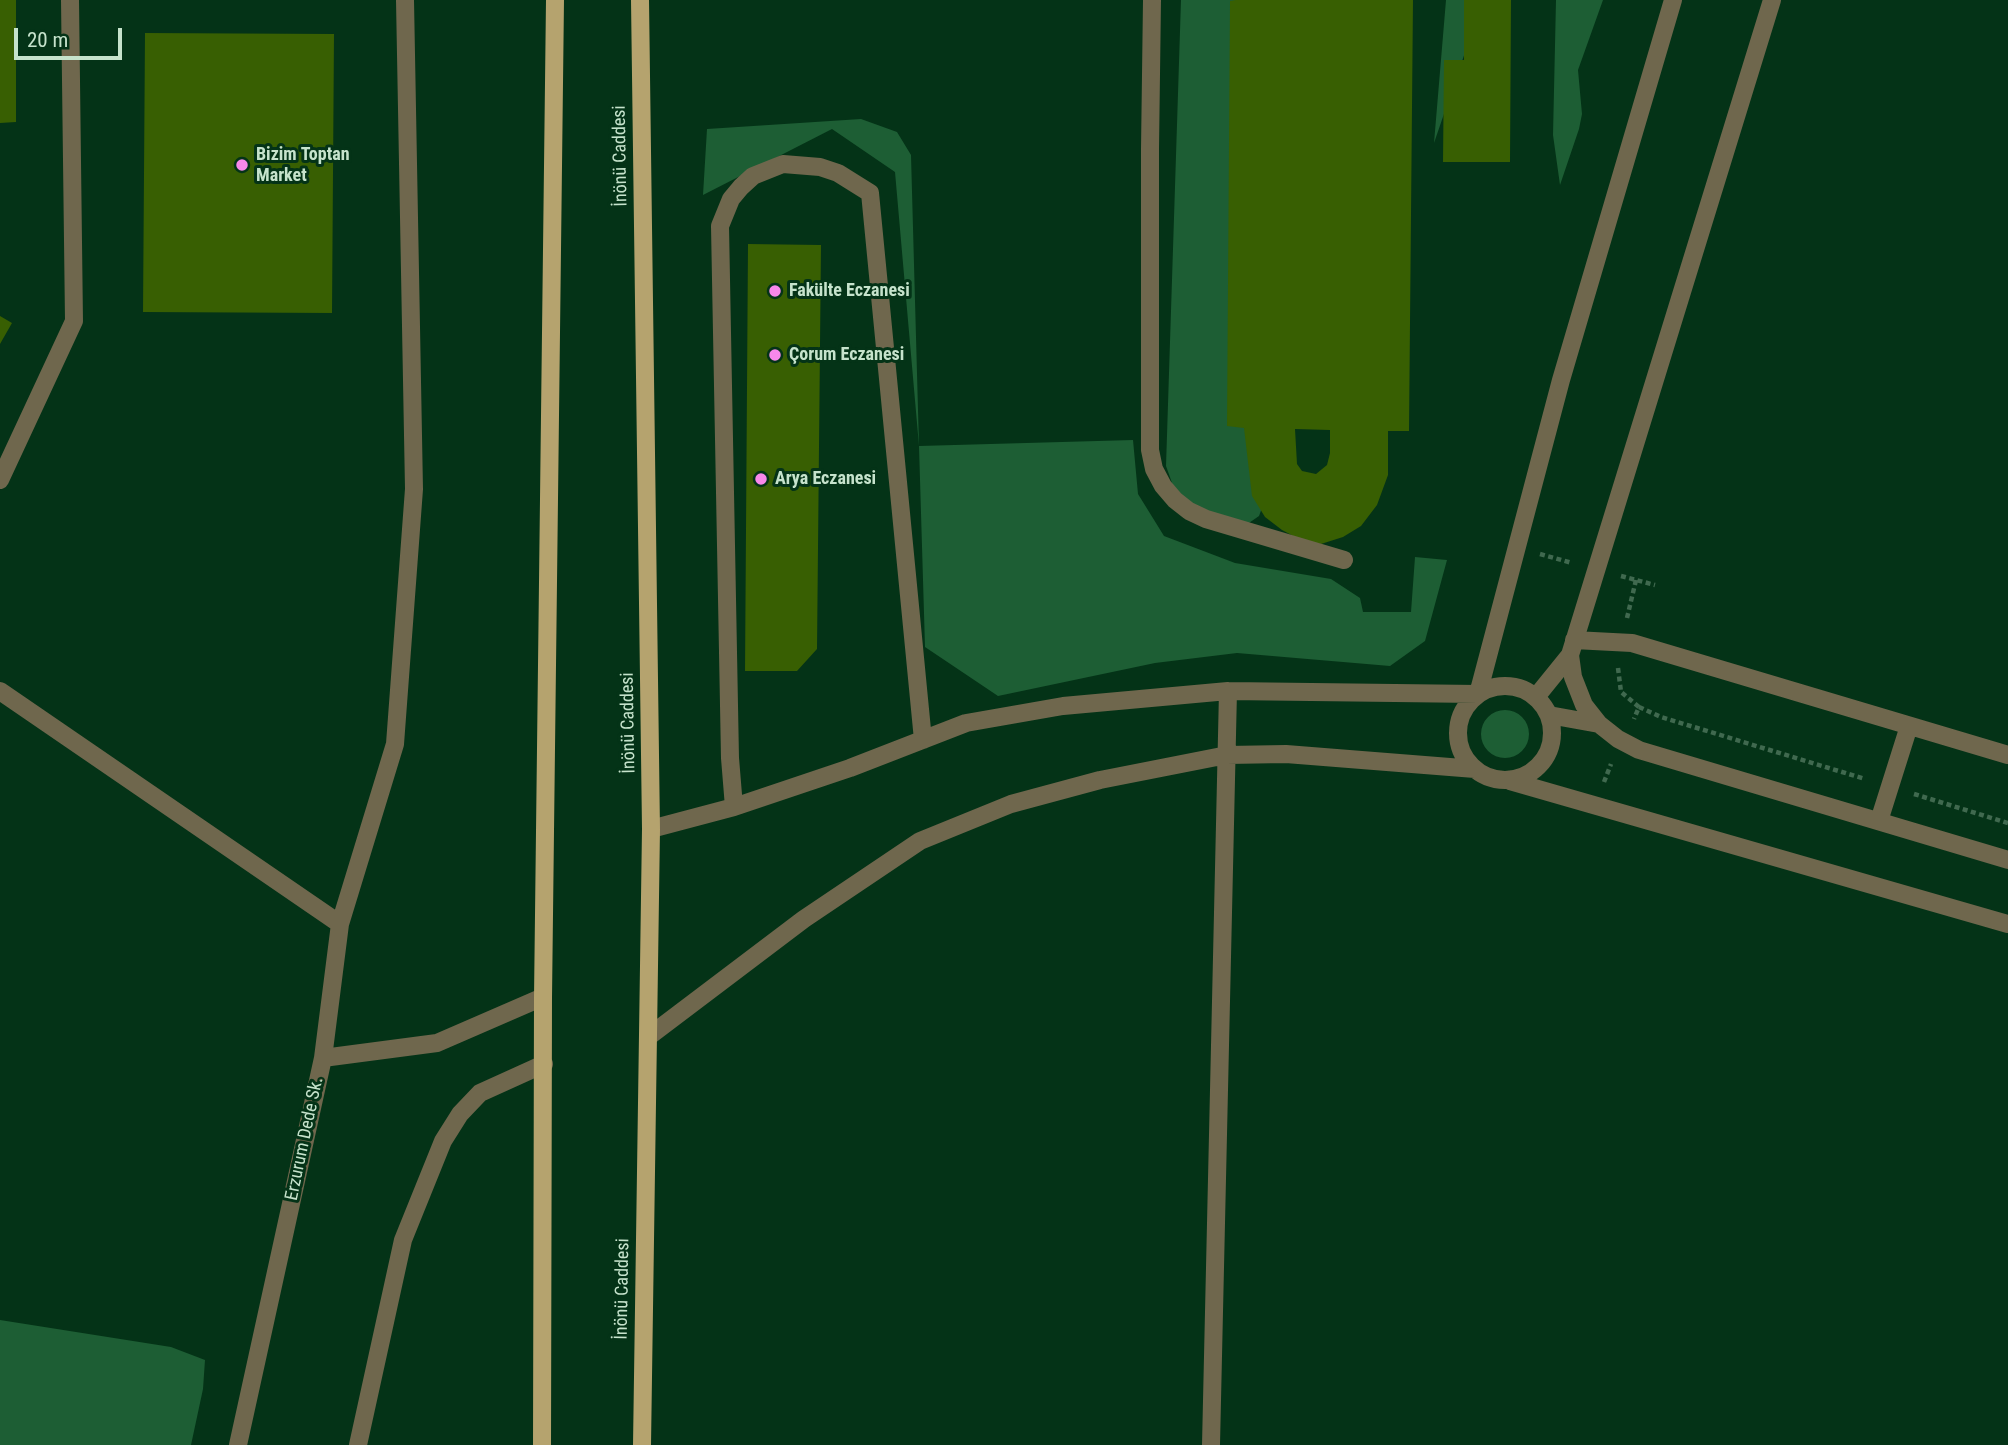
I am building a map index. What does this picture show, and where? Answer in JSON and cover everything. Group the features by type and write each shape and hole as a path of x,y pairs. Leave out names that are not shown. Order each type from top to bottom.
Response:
{"main road":[{"path":"542,1445 543,997 555,0"},
{"name":"İnönü Caddesi","path":"640,0 651,829 642,1445"}],"street":[{"path":"0,480 74,321 70,0"},
{"path":"323,1058 340,924 395,744 414,489 405,0"},
{"path":"1152,0 1150,436 1154,469 1163,486 1189,511 1206,519 1345,559"},
{"path":"1478,694 1561,380 1674,0"},
{"path":"1536,697 1572,647 1772,0"},
{"path":"734,807 730,744 720,226 731,199 741,187 753,176 783,164 811,165 838,173 870,193 923,740"},
{"path":"1572,647 1632,643 2008,755"},
{"path":"1572,647 1573,677 1584,705 1599,724 1639,750 2008,860"},
{"path":"1508,686 1523,689 1536,697 1549,715 1552,732 1548,755 1538,767 1525,776 1495,780 1469,764 1461,750 1458,735 1460,719 1467,705 1478,694 1492,688 1508,686"},
{"path":"0,691 340,924"},
{"path":"651,829 734,807 850,768 966,723 1063,706 1228,691 1478,694"},
{"path":"1211,1445 1228,691"},
{"path":"1549,715 1599,724"},
{"path":"1879,821 1909,726"},
{"path":"648,1037 804,919 920,841 1011,804 1100,780 1227,755 1286,754 1475,769"},
{"path":"1510,780 2008,924"},
{"name":"Erzurum Dede Sk.","path":"238,1445 323,1058 437,1043 543,997"},
{"path":"358,1445 403,1240 443,1141 460,1114 480,1093 544,1064"}],"path":[{"path":"1639,708 2008,823"}],"green space":[{"path":"1181,0 1257,0 1268,492 1259,516 1246,525 1219,527 1177,497 1166,466"},
{"path":"1446,0 1483,0 1434,143"},
{"path":"1556,0 1603,0 1578,70 1582,114 1560,185 1553,135"},
{"path":"861,119 897,132 911,155 919,446 895,172 832,129 703,195 707,129"},
{"path":"1133,440 1138,494 1164,536 1235,563 1331,579 1360,598 1363,612 1411,612 1415,557 1447,560 1425,641 1390,666 1237,653 1155,663 998,696 925,647 919,446"},
{"path":"1505,710 1522,717 1529,734 1522,751 1505,758 1488,751 1481,734 1488,717"},
{"path":"0,1320 171,1347 205,1360 203,1389 191,1445 0,1445"}],"building":[{"path":"0,0 16,0 16,122 0,123"},
{"path":"1413,0 1409,431 1388,431 1388,475 1377,505 1361,526 1343,537 1321,544 1301,540 1265,517 1252,496 1244,428 1227,426 1230,1","holes":["1295,429 1330,430 1327,465 1316,474 1302,471 1297,464"]},
{"path":"1464,0 1511,0 1510,162 1443,162 1444,60 1464,60"},
{"path":"145,33 334,34 332,313 143,312"},
{"path":"748,244 821,245 817,649 797,671 745,671"},
{"path":"0,316 12,323 0,344"}],"place":[{"name":"Bizim Toptan Market","path":"242,165"},
{"name":"Fakülte Eczanesi","path":"775,291"},
{"name":"Çorum Eczanesi","path":"775,355"},
{"name":"Arya Eczanesi","path":"761,479"}]}
